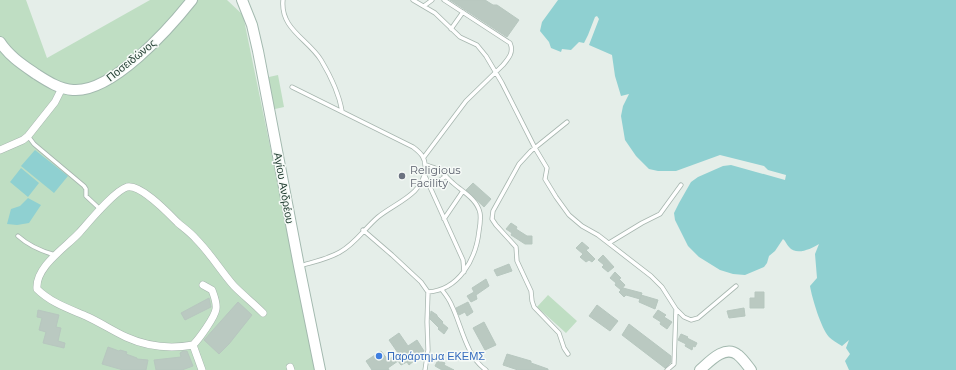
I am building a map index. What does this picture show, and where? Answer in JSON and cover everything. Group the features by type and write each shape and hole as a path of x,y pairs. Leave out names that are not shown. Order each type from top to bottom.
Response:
{"main road":[{"name":"Ποσειδώνος","path":"0,42 13,58 41,77 62,88 73,90 86,89 99,85 112,77 136,58 176,20 192,0"},
{"name":"Αγίου Ανδρέου","path":"236,0 243,4 252,25 258,51 320,370"},
{"path":"700,370 718,354 730,352 737,354 751,370"}],"street":[{"path":"0,150 23,140 28,136 55,102 62,88"},
{"path":"203,285 212,290 216,300 216,311 199,339 193,345 178,348 142,344 126,337 90,317 56,303 37,289 36,283 40,272 101,210 121,191 132,187 159,204 196,239 235,286 263,313"},
{"path":"193,345 202,370"}],"lane":[{"path":"283,0 288,25 321,59 340,98 342,111"},
{"path":"413,0 443,20 460,37 477,45 486,56 547,168 546,179 569,216 582,226 598,235 651,276 662,288 676,309 684,317 691,320 698,318 736,286"},
{"path":"424,6 432,0"},
{"path":"424,158 466,101 508,59 512,51 510,42 444,0"},
{"path":"451,29 463,12"},
{"path":"292,87 413,146 424,158 426,166 425,176 421,184 411,194 379,216 363,230 351,244 340,252 299,266"},
{"path":"567,122 535,148 519,164 493,211 492,219 516,247 517,261 532,291 532,301 534,307 559,333 564,348 568,354"},
{"path":"28,136 34,144 84,186 86,189 86,196 101,210"},
{"path":"426,166 437,168 470,197 477,205 480,212 478,239 472,258 464,272 450,286 442,290 428,292"},
{"path":"425,176 463,260 464,272"},
{"path":"430,187 446,176"},
{"path":"609,244 642,223 660,214 681,185"},
{"path":"444,219 463,191"},
{"path":"363,230 410,271 428,292 428,350 424,370"},
{"path":"18,236 30,246 42,252 56,256"},
{"path":"442,290 452,306 462,333 473,355 486,370"},
{"path":"667,370 674,364 676,309"}],"green space":[{"path":"0,0 26,0 47,58 150,0 227,0 243,15 316,370 0,370"},
{"path":"278,75 284,107 266,111 260,79"},
{"path":"548,295 577,321 566,333 537,307"}],"water":[{"path":"558,0 956,0 956,370 849,370 845,361 850,354 846,348 849,340 842,346 829,337 820,320 811,291 810,286 817,278 815,254 819,244 808,250 796,251 792,250 783,239 775,251 769,256 764,267 745,275 733,274 720,270 699,257 688,246 675,220 674,213 691,182 698,177 723,166 731,165 785,180 786,175 768,170 764,166 720,155 676,171 658,171 649,169 636,156 625,140 621,116 623,106 629,94 621,96 615,76 612,55 589,45 599,19 597,16 595,17 584,43 579,42 571,50 562,49 561,52 551,48 549,42 540,31 542,22"},
{"path":"35,150 68,176 54,193 21,166"},
{"path":"21,168 39,183 28,197 10,182"},
{"path":"28,198 41,205 29,223 17,225 7,224 11,209 20,206"}],"building":[{"path":"450,0 485,0 493,5 497,5 519,20 507,37"},
{"path":"473,183 491,199 484,207 466,190"},
{"path":"511,223 517,227 516,229 527,236 532,236 532,244 525,244 511,235 512,233 506,229"},
{"path":"582,242 589,248 586,250 595,259 592,262 589,260 586,262 580,257 583,254 576,248"},
{"path":"603,255 614,267 608,272 602,267 604,265 598,260"},
{"path":"509,264 512,271 497,276 494,270"},
{"path":"615,272 625,285 621,290 610,278"},
{"path":"486,279 489,286 476,295 477,299 471,302 467,296 474,292 472,288"},
{"path":"623,288 642,293 640,299 626,295 624,297 619,292"},
{"path":"755,292 764,292 764,308 750,308 750,298 755,298"},
{"path":"641,295 658,300 655,309 639,302"},
{"path":"209,298 211,307 185,320 181,313"},
{"path":"238,302 252,315 219,354 204,340"},
{"path":"468,302 473,312 467,316 465,312 459,315 456,308"},
{"path":"597,305 618,321 610,331 589,316"},
{"path":"744,308 745,316 729,318 727,311"},
{"path":"38,310 59,315 56,327 61,328 58,341 65,343 64,348 43,343 46,332 39,330 42,318 37,317"},
{"path":"658,310 666,315 664,317 672,322 667,329 660,324 661,322 653,317"},
{"path":"431,311 437,315 443,322 442,323 448,328 444,334 430,319"},
{"path":"484,322 496,345 485,350 473,328"},
{"path":"629,324 671,356 671,362 665,368 622,335"},
{"path":"399,333 408,346 417,340 424,351 413,358 415,360 409,365 407,362 401,365 398,361 388,368 389,370 372,370 366,361 381,351 388,360 398,353 389,340"},
{"path":"681,334 697,343 695,347 693,346 692,350 685,346 686,344 678,340"},
{"path":"108,347 127,352 126,354 137,359 148,360 146,370 123,370 102,364"},
{"path":"187,351 193,366 182,370 156,370 154,360 181,357 180,353"},
{"path":"507,354 531,361 531,363 548,370 518,370 503,365"},
{"path":"438,360 454,370 442,370 435,366"}],"place":[{"name":"Religious Facility","path":"402,176"},
{"name":"Παράρτημα ΕΚΕΜΣ","path":"379,356"}]}
